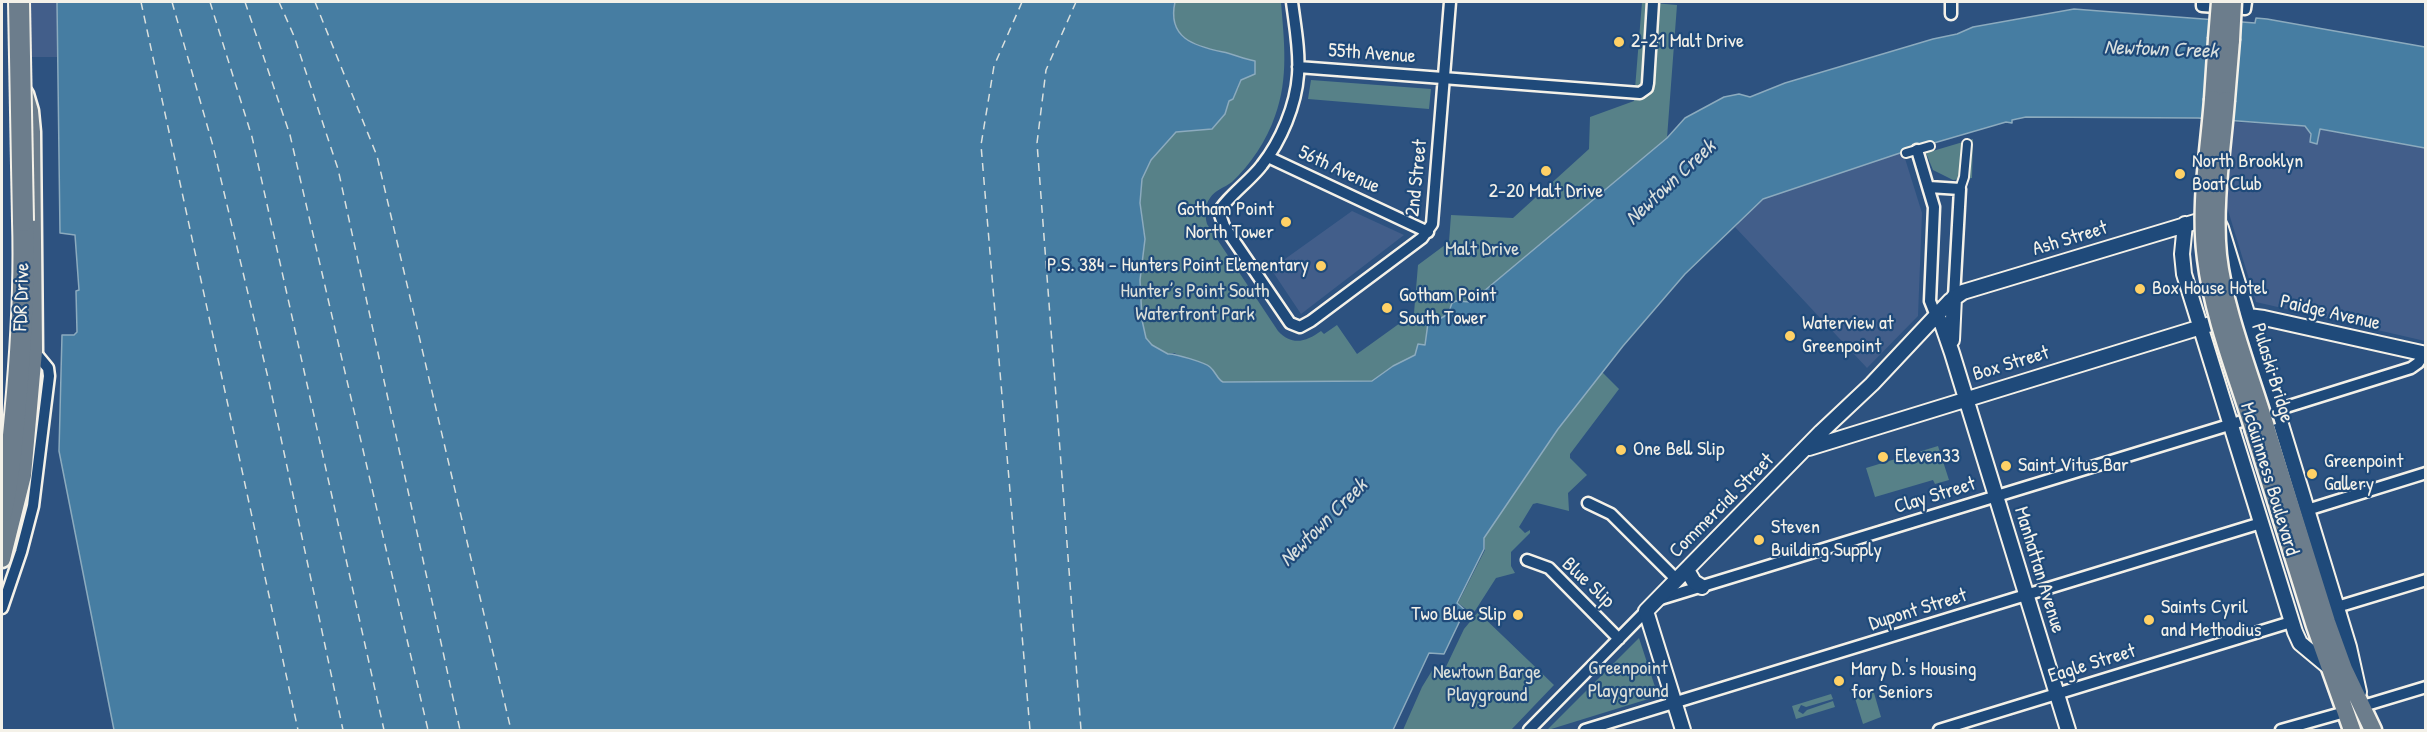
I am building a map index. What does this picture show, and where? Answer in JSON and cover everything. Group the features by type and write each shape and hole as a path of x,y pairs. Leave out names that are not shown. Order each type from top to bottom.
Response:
{"highway":[{"name":"FDR Drive","path":"2,512 18,388 24,268 20,2"},
{"path":"18,388 23,411 20,488"}],"main road":[{"name":"FDR Drive","path":"2,560 20,488 27,446 34,351 32,117 13,54 10,2"},
{"name":"Pulaski Bridge","path":"2220,2 2204,243 2215,304 2344,669 2363,706"},
{"name":"Pulaski Bridge","path":"2233,2 2218,208 2218,250 2225,293 2260,429 2314,626 2330,668"},
{"path":"2330,668 2352,730"},
{"name":"McGuinness Boulevard","path":"2363,706 2373,730"}],"street":[{"path":"1268,157 1283,129 1298,77 1292,2"},
{"name":"2nd Street","path":"1268,157 1219,212 1224,226 1290,322 1296,327 1311,321 1422,238 1433,223 1450,2"},
{"path":"1444,78 1640,93 1647,88 1648,83 1653,2"},
{"path":"1951,2 1951,14"},
{"path":"2202,2 2202,6 2245,9 2246,2"},
{"name":"55th Avenue","path":"1298,67 1444,78"},
{"name":"Manhattan Avenue","path":"1952,353 1960,189 1965,177 1966,144"},
{"path":"1906,153 1930,146"},
{"name":"Manhattan Avenue","path":"1917,150 1934,207 1930,301 1939,312 2068,730"},
{"name":"56th Avenue","path":"1268,157 1428,232"},
{"path":"1929,187 1960,189"},
{"name":"Ash Street","path":"1939,312 1954,297 1963,292 2202,219 2215,219"},
{"name":"McGuinness Boulevard","path":"2215,219 2221,228 2352,656 2363,706"},
{"name":"McGuinness Boulevard","path":"2186,224 2183,268 2291,622 2300,643 2330,668"},
{"name":"Commercial Street","path":"1529,730 1845,411 1939,312"},
{"name":"Paidge Avenue","path":"2227,319 2248,315 2425,354"},
{"name":"Box Street","path":"1807,448 2227,319"},
{"name":"FDR Drive","path":"2,608 25,537 38,476 49,376 48,368 34,351"},
{"name":"Clay Street","path":"1657,600 2411,368 2425,354"},
{"path":"1845,411 1845,423 1857,432"},
{"path":"2307,510 2426,473"},
{"path":"1588,503 1611,514 1677,580"},
{"name":"Dupont Street","path":"1585,730 2261,523"},
{"name":"Blue Slip","path":"1527,560 1549,568 1619,639"},
{"path":"1687,570 1694,582 1702,587"},
{"path":"2337,608 2426,580"},
{"path":"1646,611 1683,730"},
{"name":"Eagle Street","path":"1939,730 2291,622"},
{"path":"2363,706 2426,687"},
{"path":"2282,730 2345,712"}],"shaded area":[{"path":"27,2 57,2 58,57 29,57"},
{"path":"2233,122 2305,126 2316,143 2319,129 2425,148 2425,341 2256,302 2227,207"},
{"path":"1903,152 1922,213 1918,316 1867,368 1735,227 1763,199"},
{"name":"P.S. 384 - Hunters Point Elementary","path":"1352,211 1404,235 1301,314 1271,269"}],"green space":[{"name":"Hunter’s Point South Waterfront Park","path":"1175,2 1281,2 1284,74 1275,116 1263,143 1251,160 1232,182 1212,195 1205,214 1207,224 1278,331 1289,339 1304,340 1321,331 1324,334 1337,325 1357,354 1414,313 1418,265 1449,242 1451,215 1513,218 1589,149 1590,117 1634,101 1642,2 1677,5 1667,138 1471,302 1456,301 1449,308 1448,314 1433,323 1428,323 1426,345 1418,348 1415,355 1393,366 1372,381 1223,382 1201,362 1192,361 1174,353 1169,354 1152,345 1146,338 1142,320 1140,280 1145,239 1140,203 1142,179 1151,160 1176,132 1212,129 1225,114 1229,101 1238,89 1241,80 1247,77 1255,61 1202,47 1185,39 1175,24"},
{"path":"1311,80 1431,89 1429,109 1308,99"},
{"path":"1973,139 1972,178 1953,180 1933,170 1926,153"},
{"path":"1602,372 1619,389 1570,454 1570,458 1587,475 1568,493 1569,511 1533,504 1519,527 1525,533 1530,530 1530,533 1511,552 1511,566 1515,573 1496,578 1473,614 1458,603 1485,550 1484,538 1557,431"},
{"path":"1938,446 1949,480 1935,484 1933,480 1875,497 1866,468"},
{"name":"Newtown Barge Playground","path":"1478,612 1554,685 1511,730 1403,730 1422,687 1433,669 1444,671 1464,629"},
{"name":"Greenpoint Playground","path":"1639,638 1658,696 1548,730 1548,729"},
{"path":"1867,691 1874,693 1881,717 1863,724 1854,695"},
{"path":"1831,694 1833,699 1806,707 1801,705 1798,711 1803,714 1807,710 1833,701 1835,707 1796,719 1792,706"}],"water":[{"name":"Newtown Creek","path":"57,2 1175,2 1175,24 1185,38 1202,47 1255,61 1255,74 1241,80 1233,99 1229,101 1225,114 1212,129 1176,132 1151,160 1142,179 1140,203 1145,239 1140,280 1142,320 1146,338 1152,345 1168,354 1207,365 1223,382 1372,381 1393,366 1415,355 1418,344 1425,345 1428,323 1433,323 1448,314 1452,303 1456,301 1471,302 1667,138 1685,118 1724,97 1739,94 1750,97 1785,83 1957,34 1973,27 2074,9 2255,23 2256,18 2267,19 2425,47 2425,148 2320,129 2317,144 2310,142 2311,134 2305,126 2198,118 2026,117 2012,120 2012,123 2006,122 1903,152 1763,199 1685,274 1623,346 1558,429 1484,538 1484,549 1457,603 1465,610 1444,654 1429,653 1393,730 114,730 59,451 62,335 74,335 77,332 76,291 79,290 75,235 60,233"}],"ferry route":[{"path":"141,2 298,730"},
{"path":"172,2 213,146 269,382 343,730"},
{"path":"210,2 252,137 384,730"},
{"path":"245,2 290,135 428,730"},
{"path":"279,2 294,36 338,169 460,730"},
{"path":"315,2 377,156 511,730"},
{"path":"1022,2 994,66 981,145 1030,730"},
{"path":"1076,2 1046,70 1037,143 1081,730"}],"place":[{"name":"2-21 Malt Drive","path":"1619,42"},
{"name":"2-20 Malt Drive","path":"1546,171"},
{"name":"North Brooklyn Boat Club","path":"2180,174"},
{"name":"Gotham Point North Tower","path":"1286,222"},
{"name":"P.S. 384 - Hunters Point Elementary","path":"1321,266"},
{"name":"Box House Hotel","path":"2140,289"},
{"name":"Gotham Point South Tower","path":"1387,308"},
{"name":"Waterview at Greenpoint","path":"1790,336"},
{"name":"One Bell Slip","path":"1621,450"},
{"name":"Eleven33","path":"1883,457"},
{"name":"Saint Vitus Bar","path":"2006,466"},
{"name":"Greenpoint Gallery","path":"2312,474"},
{"name":"Steven Building Supply","path":"1759,540"},
{"name":"Two Blue Slip","path":"1518,615"},
{"name":"Saints Cyril and Methodius","path":"2149,620"},
{"name":"Mary D.'s Housing for Seniors","path":"1839,681"}],"park label":[{"name":"Malt Drive","path":"1482,250"}]}
